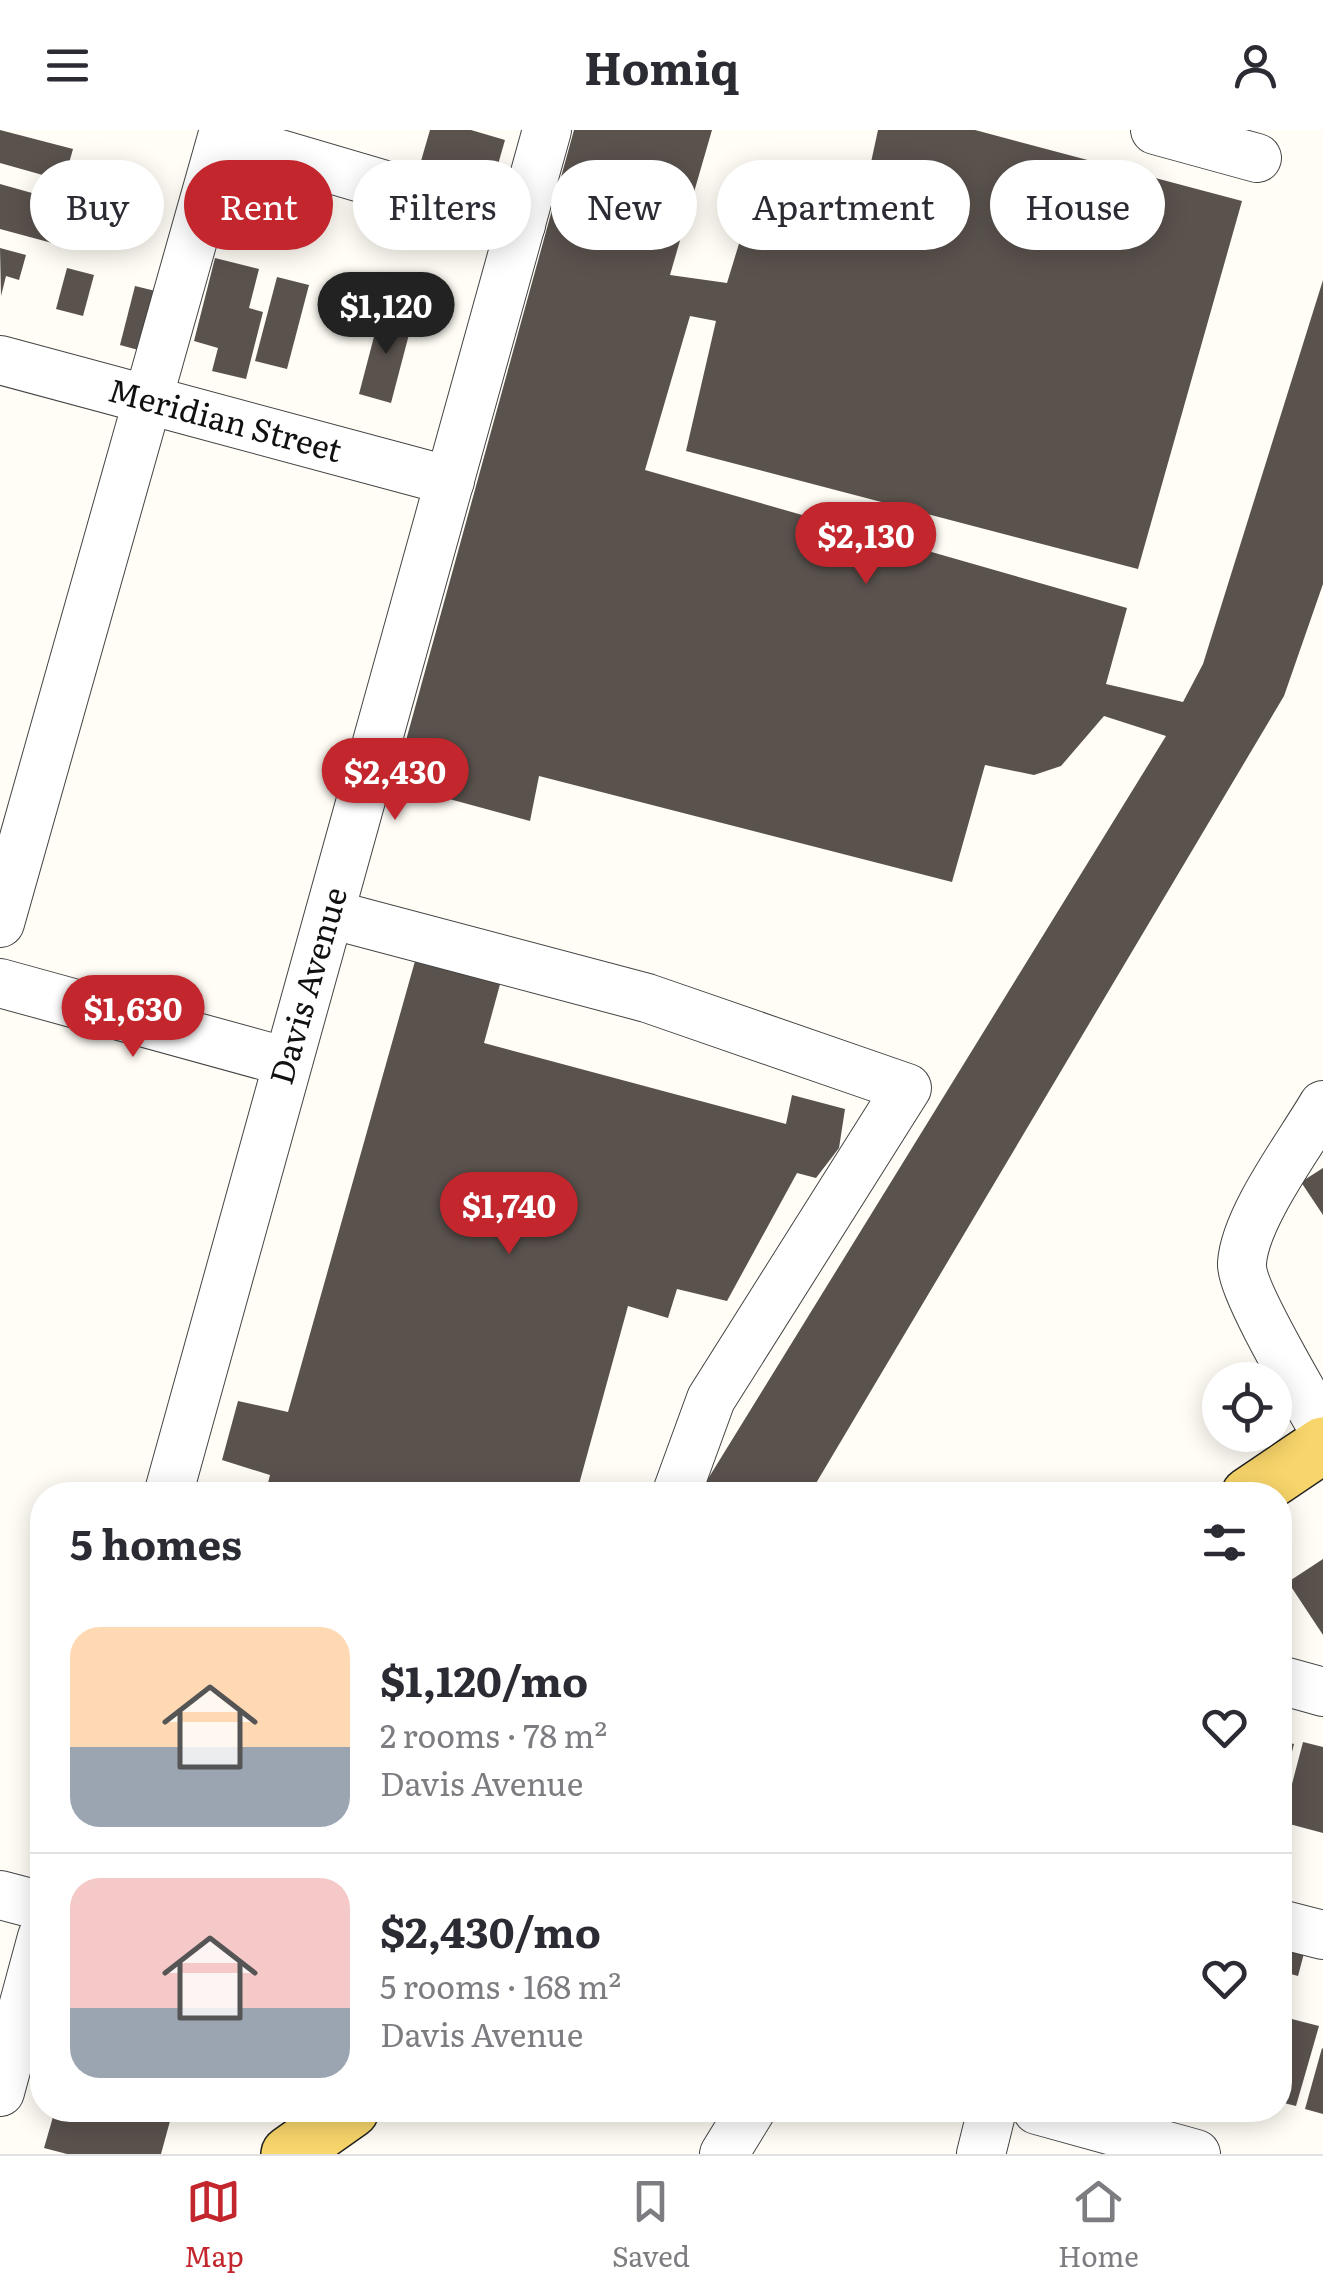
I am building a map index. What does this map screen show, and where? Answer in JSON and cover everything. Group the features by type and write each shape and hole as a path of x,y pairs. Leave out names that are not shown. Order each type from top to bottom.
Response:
{"main road":[{"path":"1269,1482 1323,1446"},
{"path":"288,2154 334,2122"}],"street":[{"name":"Davis Avenue","path":"531,188 547,130"},
{"path":"1154,130 1258,158"},
{"path":"0,923 222,137 353,176"},
{"name":"Davis Avenue","path":"172,1482 514,250"},
{"name":"Meridian Street","path":"0,360 450,481"},
{"path":"330,914 647,998 907,1088 712,1399 681,1482"},
{"path":"0,983 287,1062"},
{"path":"1323,1106 1250,1231 1241,1266 1253,1298 1323,1429"},
{"path":"1292,1683 1323,1692"},
{"path":"0,1895 30,1903"},
{"path":"1292,1927 1323,1935"},
{"path":"0,2092 30,1981"},
{"path":"724,2154 744,2122"},
{"path":"981,2154 989,2122"},
{"path":"1080,2122 1196,2154"}],"building":[{"path":"0,130 73,149 70,160 30,160 30,171 0,163"},
{"path":"430,130 471,130 505,140 499,160 421,160"},
{"path":"574,130 712,130 697,182 697,160 566,160"},
{"path":"878,130 975,130 1088,160 990,160 990,250 1165,250 1165,181 1242,201 1138,569 686,451 716,321 690,316 645,470 1127,608 1106,684 1183,702 1203,664 1323,280 1323,584 1284,696 817,1482 706,1482 1166,736 1104,716 1061,766 1034,775 985,765 952,882 539,776 530,821 394,784 551,214 551,250 677,250 670,275 727,283 737,250 970,250 970,160 872,160"},
{"path":"0,184 30,192 30,237 0,229"},
{"path":"0,248 26,255 19,280 6,276 1,296"},
{"path":"215,258 259,269 249,308 263,312 246,379 212,371 218,348 194,341"},
{"path":"67,268 94,275 83,316 56,309"},
{"path":"277,277 309,285 287,369 255,361"},
{"path":"135,286 168,294 153,354 120,345"},
{"path":"381,310 413,319 391,403 359,394"},
{"path":"417,954 502,977 484,1043 786,1124 792,1095 845,1109 839,1148 816,1178 797,1173 727,1301 677,1289 668,1318 628,1306 580,1482 268,1482 270,1475 222,1460 238,1401 288,1412"},
{"path":"1323,1168 1323,1215 1301,1182"},
{"path":"1323,1559 1323,1635 1292,1588 1292,1579"},
{"path":"1303,1742 1323,1747 1323,1833 1292,1825 1292,1784"},
{"path":"1292,1938 1307,1942 1298,1976 1292,1974"},
{"path":"1292,2019 1319,2026 1296,2106 1292,2105"},
{"path":"1323,2049 1323,2114 1305,2109"},
{"path":"52,2122 170,2122 161,2154 67,2154 44,2148"}]}
